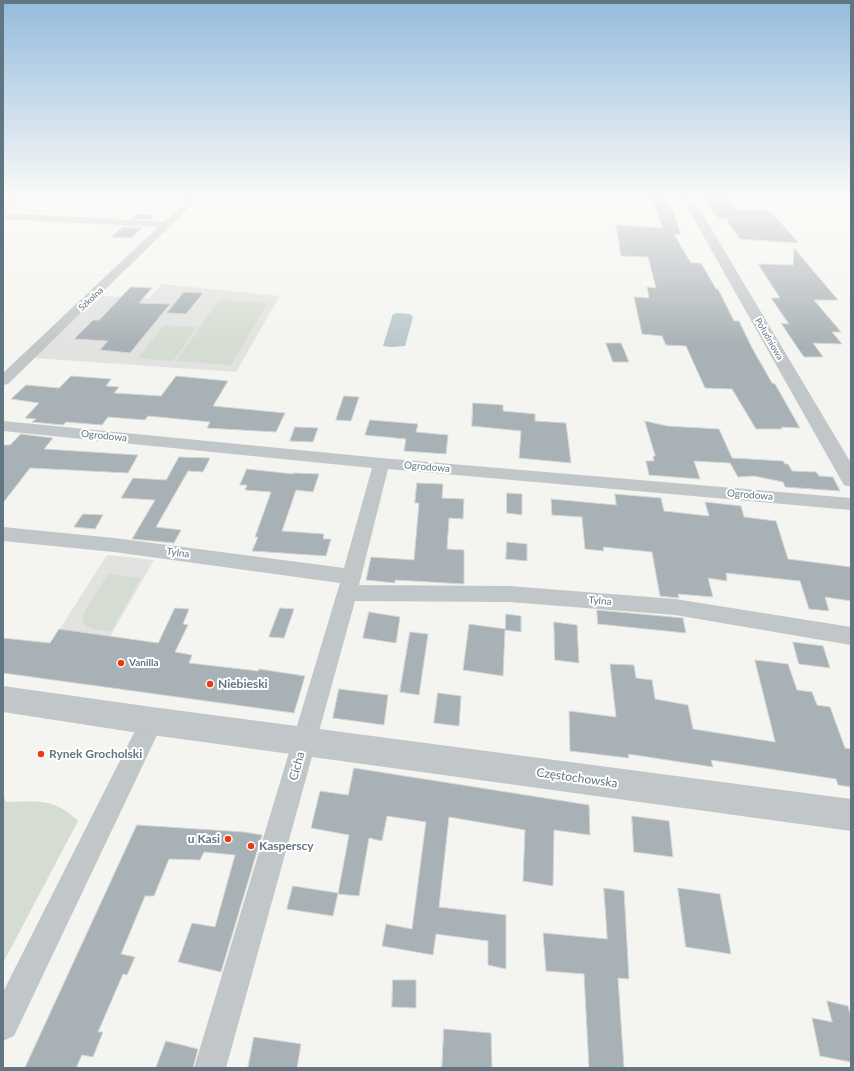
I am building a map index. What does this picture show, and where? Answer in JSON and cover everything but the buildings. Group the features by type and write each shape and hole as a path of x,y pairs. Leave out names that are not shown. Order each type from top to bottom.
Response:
{"street":[{"name":"Szkolna","path":"3,381 142,248"},
{"name":"Południowa","path":"717,248 851,480"},
{"name":"Ogrodowa","path":"3,426 381,463 851,504"},
{"name":"Cicha","path":"210,1068 350,585 381,463"},
{"name":"Tylna","path":"3,534 114,545 350,585 509,594 667,606 851,636"},
{"path":"3,699 152,722 304,742"},
{"path":"3,1025 152,722"},
{"name":"Częstochowska","path":"304,742 851,815"}],"shaded area":[{"path":"162,284 280,296 236,372 34,358 99,296 149,298"},
{"path":"219,300 268,303 231,365 176,361"},
{"path":"393,314 410,314 413,317 405,346 383,346"},
{"path":"164,325 197,327 173,361 138,358"},
{"path":"107,555 154,560 83,684 29,677"},
{"path":"108,574 141,578 111,631 90,628 86,626 82,619 86,609"},
{"path":"3,793 6,802 44,802 52,804 69,813 78,821 3,963"}],"place":[{"name":"Vanilla","path":"121,663"},
{"name":"Niebieski","path":"210,684"},
{"name":"Rynek Grocholski","path":"41,754"},
{"name":"u Kasi","path":"228,839"},
{"name":"Kasperscy","path":"251,846"}]}
